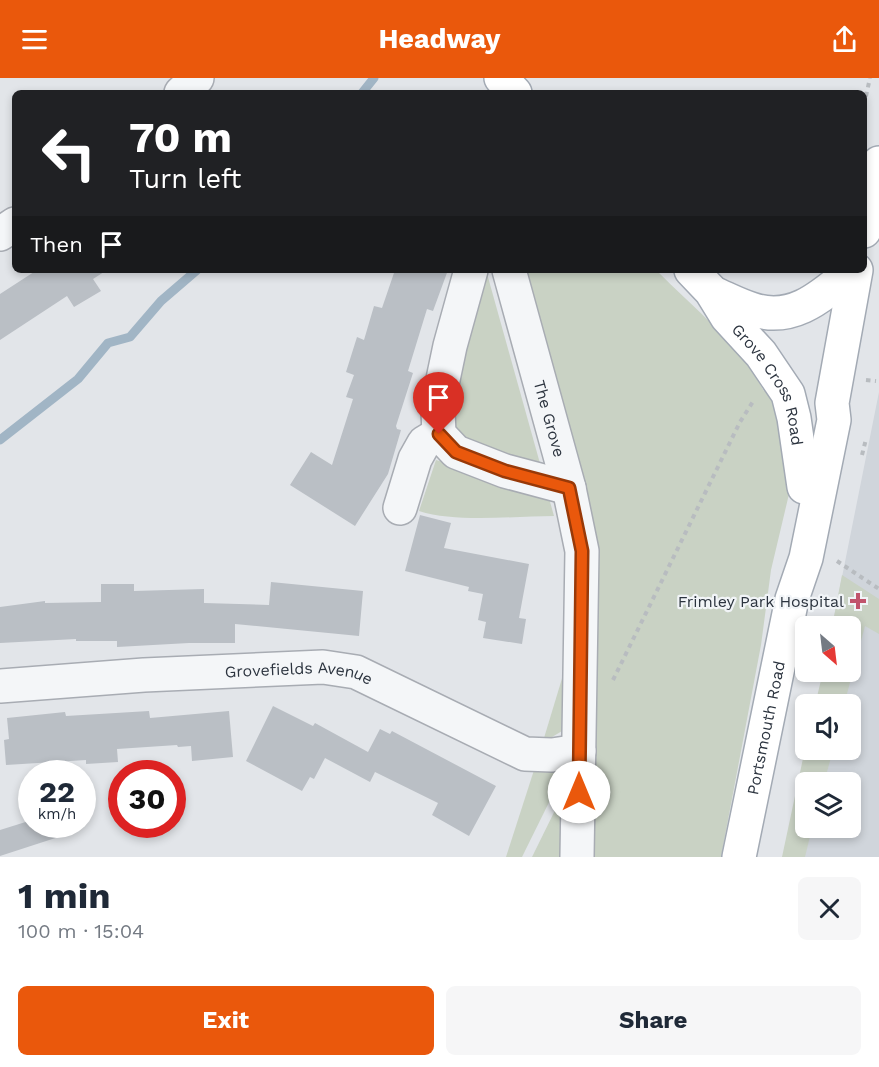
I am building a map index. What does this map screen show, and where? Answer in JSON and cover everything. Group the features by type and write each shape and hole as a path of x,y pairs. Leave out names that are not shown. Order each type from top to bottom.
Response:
{"main road":[{"path":"501,78 512,90"},
{"path":"867,217 879,163"},
{"name":"Grove Cross Road","path":"702,281 752,310 771,313 791,312 806,306 850,273"},
{"name":"Portsmouth Road","path":"739,857 792,599 806,558 834,420 832,403 854,273"},
{"name":"Grove Cross Road","path":"702,281 727,317 761,354 788,394 804,486"},
{"name":"Portsmouth Road","path":"792,599 791,554 804,486 822,412 832,403"}],"street":[{"path":"184,90 196,78"},
{"path":"470,273 441,389 438,411 439,434 456,452 505,471 569,488"},
{"name":"The Grove","path":"510,273 569,488 582,551 578,857"},
{"path":"400,508 416,459 424,443 439,434"},
{"name":"Grovefields Avenue","path":"0,686 144,675 323,667 356,672 525,754 552,755 579,751"}],"path":[{"path":"867,380 876,381"},
{"path":"609,690 740,422 759,392"},
{"path":"836,560 879,589"}],"shaded area":[{"name":"Frimley Park Hospital","path":"879,392 879,857 786,857 795,811 795,838 861,838 861,772 803,772 805,760 861,760 861,694 818,694 821,682 861,682 861,616 834,616"}],"green space":[{"path":"487,273 541,467 459,439 447,409"},
{"path":"525,273 659,273 742,357 764,391 770,384 794,473 771,570 761,645 721,857 592,857 590,698"},
{"path":"436,460 547,491 554,516 467,518 419,511"},
{"path":"842,575 879,599 879,634 865,626 861,641 861,616 834,616"},
{"path":"570,652 567,728 552,737 544,738"},
{"path":"821,682 850,682 847,694 818,694"},
{"path":"803,760 830,760 827,772 800,772"},
{"path":"535,767 556,769 562,776 522,857 506,857"},
{"path":"567,786 565,857 532,857"},
{"path":"795,796 795,838 810,838 805,857 782,857"}],"building":[{"path":"32,273 102,273 93,279 101,291 74,307 67,296 0,340 0,294"},
{"path":"394,273 447,273 433,311 427,309 408,371 413,373 396,426 401,430 388,474 355,526 290,485 311,452 332,465 353,399 346,397 354,375 346,372 357,337 364,340 374,306 382,308"},
{"path":"420,515 451,523 444,548 529,564 519,618 526,619 522,644 483,638 486,622 478,620 483,594 468,591 469,587 405,571"},
{"path":"271,582 363,591 359,636 235,624 235,643 117,647 117,641 76,641 76,639 0,643 0,607 45,601 45,603 101,602 101,584 134,584 134,591 204,589 204,603 269,605"},
{"path":"273,706 313,726 315,723 368,752 380,729 390,734 392,731 496,786 469,836 432,815 438,803 375,772 370,782 325,758 314,779 310,777 302,791 246,761"},
{"path":"149,711 150,718 229,711 233,757 192,761 191,746 178,747 177,745 117,749 118,760 108,760 108,763 96,763 96,760 18,760 18,764 6,765 4,740 9,739 7,718 65,712 66,716"},
{"path":"18,824 18,838 55,838 0,856 0,830"}],"waterway":[{"path":"364,90 374,78"},
{"path":"0,440 78,379 108,343 130,337 161,301 194,273"}],"place":[{"name":"Frimley Park Hospital","path":"858,601"}],"route":[{"path":"439,434 456,452 505,471 569,488 582,551 579,792"}]}
